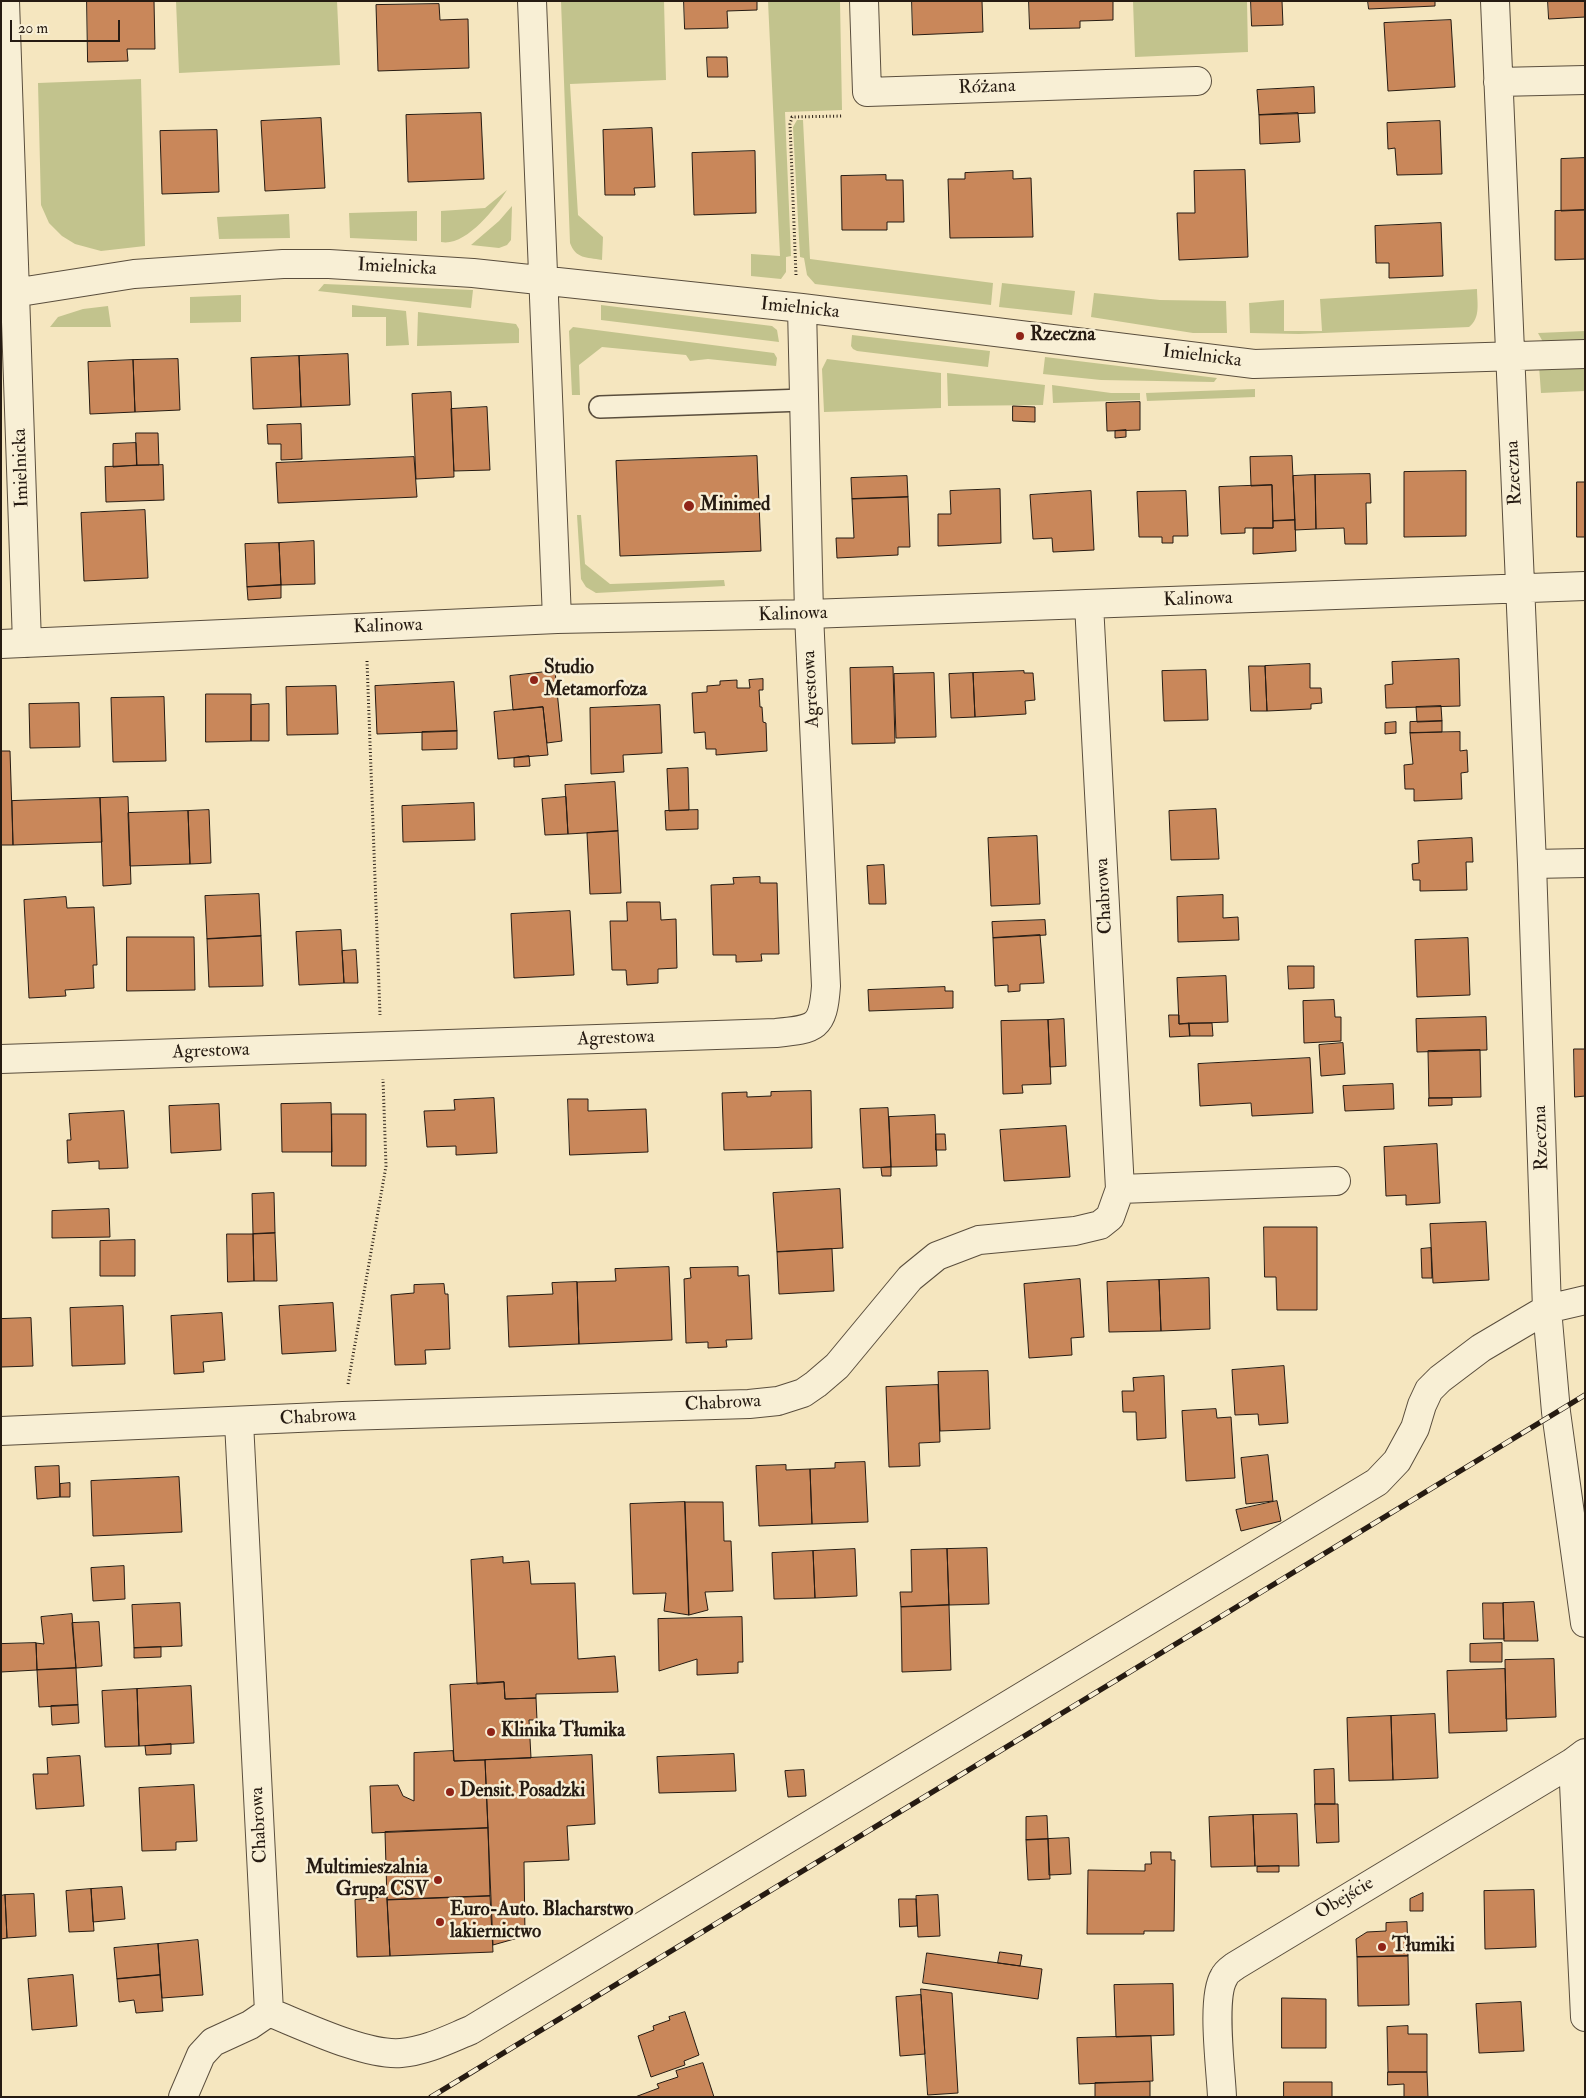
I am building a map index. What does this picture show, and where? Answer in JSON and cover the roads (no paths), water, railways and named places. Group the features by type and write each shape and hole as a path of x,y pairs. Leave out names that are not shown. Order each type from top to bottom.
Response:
{"street":[{"name":"Imielnicka","path":"5,1 14,643"},
{"path":"532,1 557,619"},
{"name":"Różana","path":"864,1 867,92 1197,81"},
{"name":"Rzeczna","path":"1495,1 1532,864 1547,1309 1556,1412 1585,1623"},
{"path":"1498,82 1585,80"},
{"name":"Imielnicka","path":"8,294 134,274 284,264 386,267 473,273 802,308 1254,364 1585,354"},
{"name":"Agrestowa","path":"1,1059 776,1033 810,1028 820,1020 825,1006 826,986 808,614 802,308"},
{"name":"Kalinowa","path":"14,643 557,619 808,614 1585,586"},
{"name":"Chabrowa","path":"1,1432 352,1416 749,1404 778,1401 803,1393 837,1366 910,1278 937,1256 979,1240 1075,1231 1100,1225 1110,1217 1120,1189 1089,604"},
{"path":"1532,864 1585,863"},
{"path":"1120,1189 1336,1181"},
{"path":"183,2097 200,2055 213,2042 250,2025 269,2012 354,2045 382,2053 402,2053 429,2047 471,2030 1377,1482 1397,1461 1408,1444 1429,1390 1440,1379 1481,1348 1547,1309 1585,1300"},
{"name":"Chabrowa","path":"239,1422 269,2012"},
{"name":"Obejście","path":"1222,2097 1218,2008 1221,1983 1224,1976 1230,1970 1248,1957 1579,1757 1585,2017"}],"lane":[{"path":"600,407 804,400"}],"railway":[{"path":"431,2097 1585,1395"}],"place":[{"name":"Rzeczna","path":"1020,336"},
{"name":"Minimed","path":"689,506"},
{"name":"Studio Metamorfoza","path":"534,680"},
{"name":"Klinika Tłumika","path":"491,1732"},
{"name":"Densit. Posadzki","path":"450,1792"},
{"name":"Multimieszalnia Grupa CSV","path":"438,1880"},
{"name":"Euro-Auto. Blacharstwo lakiernictwo","path":"440,1922"},
{"name":"Tłumiki","path":"1382,1947"}]}
